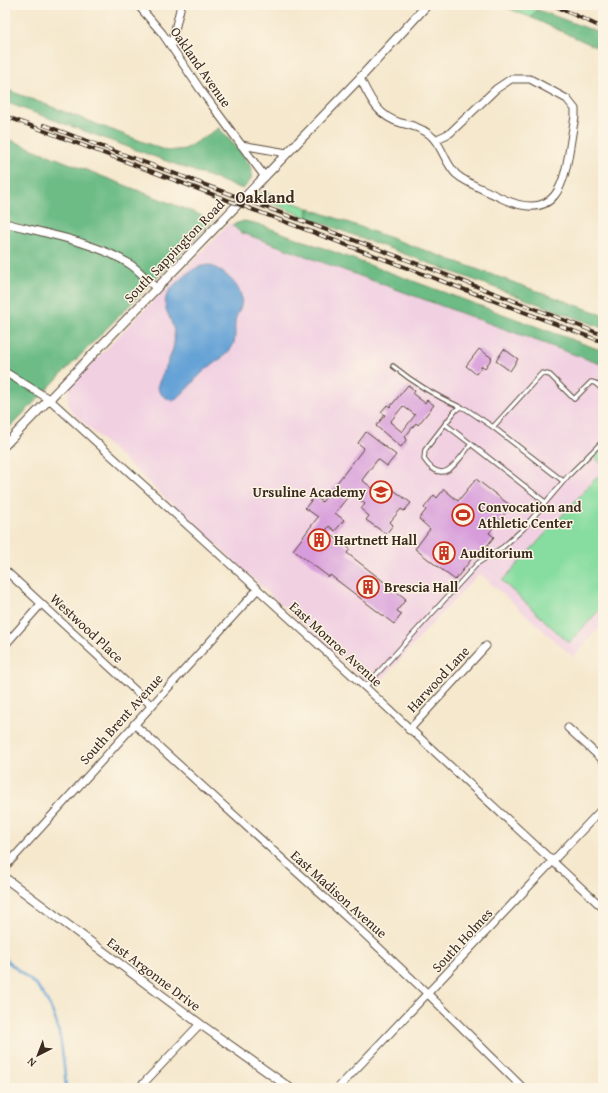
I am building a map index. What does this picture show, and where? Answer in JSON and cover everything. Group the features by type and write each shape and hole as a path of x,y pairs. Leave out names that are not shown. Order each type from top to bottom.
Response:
{"street":[{"name":"Oakland Avenue","path":"138,5 171,46 265,177"},
{"path":"171,46 182,5"},
{"name":"South Sappington Road","path":"5,445 360,78 427,5"},
{"path":"360,78 372,103 383,115 394,121 416,127 428,133 435,140 450,168 458,176 526,207 536,206 551,200 561,188 576,117 575,109 567,99 530,80 511,79 496,89 450,133 435,140"},
{"path":"241,145 287,154"},
{"path":"5,223 80,243 111,254 132,265 156,288"},
{"name":"East Monroe Avenue","path":"5,372 49,399 365,687 409,730 554,861 603,908"},
{"name":"Westwood Place","path":"5,570 152,705"},
{"name":"South Brent Avenue","path":"5,867 257,590"},
{"path":"5,644 41,604"},
{"name":"Harwood Lane","path":"409,730 486,646"},
{"name":"East Madison Avenue","path":"134,724 428,994 523,1088"},
{"path":"568,728 603,760"},
{"name":"South Holmes","path":"338,1088 603,808"},
{"name":"East Argonne Drive","path":"5,878 200,1024 290,1088"},
{"path":"139,1088 200,1024"}],"lane":[{"path":"393,366 438,398 466,409 493,427 564,481"},
{"path":"493,427 542,373 550,374 574,399 591,382 595,383 603,390"},
{"path":"460,407 456,410 425,450 424,459 435,472 448,470 471,444"},
{"path":"445,424 545,502"},
{"path":"365,687 478,563 508,542 523,529 564,481 603,441"}],"shaded area":[{"name":"Ursuline Academy","path":"230,223 240,232 603,365 603,624 573,657 479,573 373,689 71,411 68,405 68,391 71,385"}],"green space":[{"path":"501,5 527,5 538,10 533,14 532,18"},
{"path":"538,10 603,34 603,50 532,18 533,14"},
{"path":"5,89 167,151 185,149 219,128 248,162 252,175 249,182 243,189 5,102"},
{"path":"5,138 213,220 5,432"},
{"path":"262,191 308,208 308,218 257,197"},
{"path":"308,208 595,312 603,316 603,328 308,218"},
{"path":"244,221 258,224 603,351 603,365 240,232 232,225"},
{"path":"603,447 603,465 594,457"},
{"path":"599,475 603,479 603,606 569,643 502,581"}],"water":[{"path":"209,265 227,275 237,286 242,299 235,321 234,341 232,347 226,354 204,371 173,401 163,396 157,387 174,344 174,333 165,303 172,288 182,278 198,267"}],"building":[{"path":"479,349 492,358 485,368 482,366 476,374 466,366"},
{"path":"504,349 518,359 510,371 496,361"},
{"path":"408,385 415,391 413,394 425,403 427,400 434,405 418,425 416,423 405,437 407,439 401,447 376,426 385,415 381,412 387,405 390,407","holes":["403,406 415,415 402,432 390,422"]},
{"path":"366,432 396,455 387,466 378,459 362,480 376,491 380,486 388,492 391,488 411,503 404,511 401,509 390,522 393,525 386,534 366,520 369,516 361,509 365,504 351,493 335,513 344,520 335,531 329,526 326,531 350,549 347,553 406,599 397,611 402,614 394,624 330,575 329,577 293,550 318,517 305,508 315,496 322,502 364,448 358,443"},
{"name":"Convocation and Athletic Center","path":"476,479 511,506 489,533 494,537 477,558 474,556 455,580 415,549 430,529 419,519 426,510 424,508 434,495 437,498 444,489 458,501"}],"waterway":[{"path":"5,959 36,985 51,1008 56,1020 62,1048 66,1088"}],"railway":[{"path":"553,5 603,28"},
{"path":"5,116 603,342"},
{"path":"44,125 418,264 603,335"}],"place":[{"name":"Ursuline Academy","path":"381,492"},
{"name":"Convocation and Athletic Center","path":"463,515"},
{"name":"Hartnett Hall","path":"319,540"},
{"name":"Auditorium","path":"444,553"},
{"name":"Brescia Hall","path":"368,587"}],"district":[{"name":"Oakland","path":"265,197"}]}
